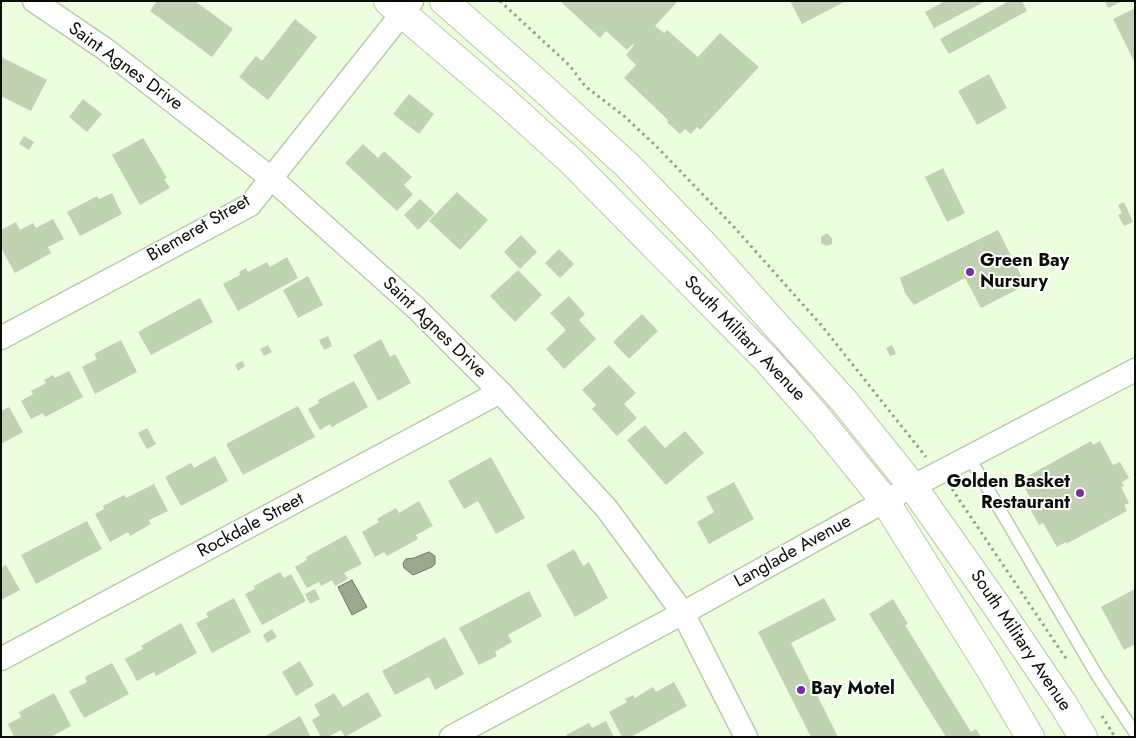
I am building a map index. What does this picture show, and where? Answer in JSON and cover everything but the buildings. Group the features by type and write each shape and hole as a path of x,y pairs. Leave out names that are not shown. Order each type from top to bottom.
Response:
{"main road":[{"name":"South Military Avenue","path":"444,1 628,166 706,247 844,401 913,487 1064,704 1083,737"},
{"name":"South Military Avenue","path":"401,5 571,161 773,366 817,417 885,502 989,667 1030,737"}],"street":[{"name":"Saint Agnes Drive","path":"34,1 105,50 271,178 416,308 500,392 607,509 683,613 746,737"},
{"name":"Biemeret Street","path":"1,338 250,204 401,5"},
{"name":"Langlade Avenue","path":"452,737 885,502 1135,370"},
{"name":"Rockdale Street","path":"1,659 500,392"}],"lane":[{"path":"969,457 1098,677 1135,733"}],"shaded area":[{"path":"429,552 435,556 435,564 432,567 413,575 404,568 403,563 406,559"},
{"path":"352,580 367,607 352,615 338,587"}],"place":[{"name":"Green Bay Nursury","path":"970,272"},
{"name":"Golden Basket Restaurant","path":"1080,493"},
{"name":"Bay Motel","path":"801,690"}]}
